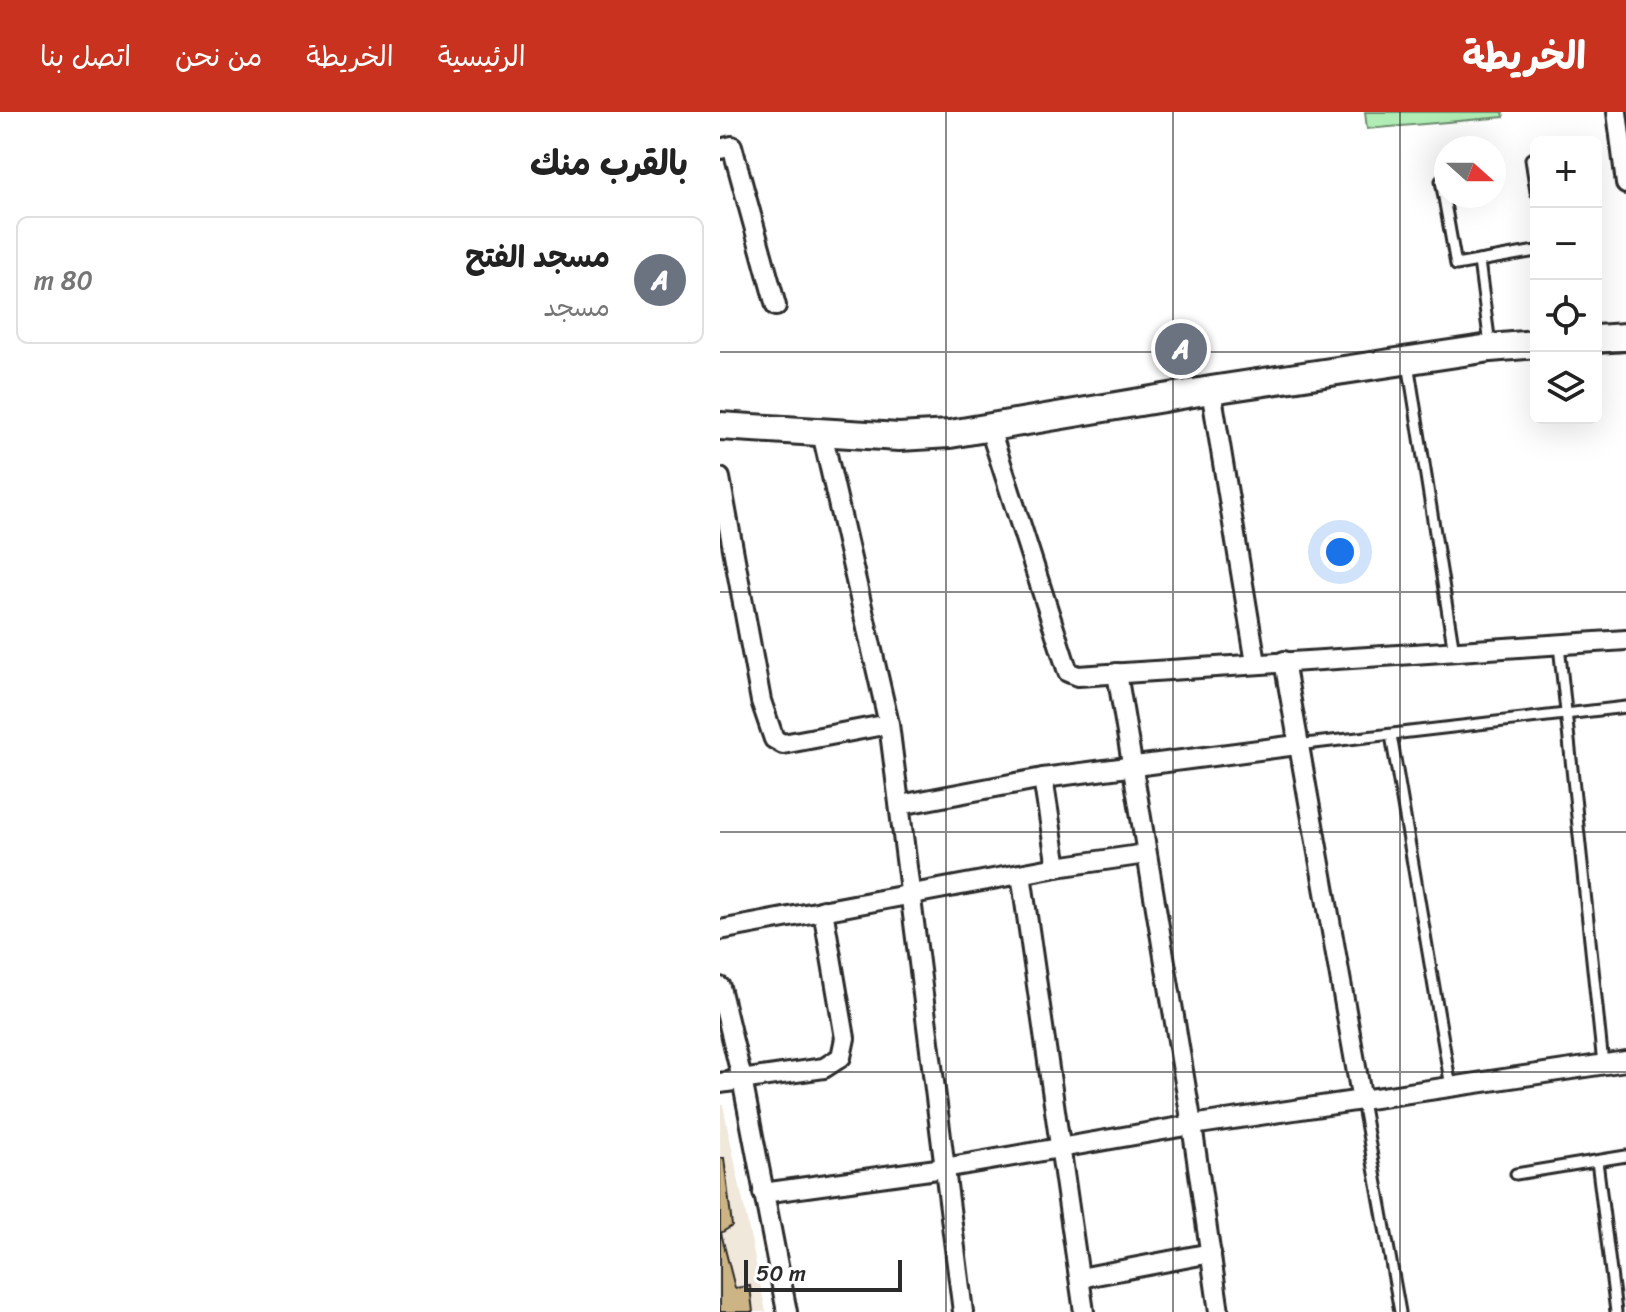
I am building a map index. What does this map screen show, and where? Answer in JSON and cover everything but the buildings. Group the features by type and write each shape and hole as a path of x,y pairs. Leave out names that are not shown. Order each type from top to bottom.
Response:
{"street":[{"path":"1617,112 1626,184"},
{"path":"720,149 732,146 776,306"},
{"path":"1602,339 1626,337 1626,345"},
{"path":"720,426 899,437 950,434 1211,390 1530,345"},
{"path":"1211,390 1256,663"},
{"path":"989,426 1068,672 1078,676 1626,640"},
{"path":"822,433 889,724 963,1312"},
{"path":"720,478 761,701 774,739 783,744 889,724"},
{"path":"1284,661 1362,1101"},
{"path":"1117,673 1192,1125 1219,1312"},
{"path":"900,805 1043,778 1297,745"},
{"path":"1043,778 1057,867"},
{"path":"720,930 1057,867 1146,854"},
{"path":"1021,874 1084,1312"},
{"path":"720,1083 824,1068 841,1057 845,1038 823,910"},
{"path":"720,987 742,1079 787,1312"},
{"path":"763,1193 944,1168 1192,1125 1626,1061"},
{"path":"1080,1278 1211,1253"}],"lane":[{"path":"1445,208 1454,261 1461,265 1530,252"},
{"path":"1479,261 1490,348"},
{"path":"1407,360 1454,652"},
{"path":"1559,645 1603,1064"},
{"path":"1297,745 1626,707"},
{"path":"1391,735 1452,1088"},
{"path":"1362,1101 1400,1312"},
{"path":"1516,1174 1626,1156"},
{"path":"1597,1161 1616,1312"}],"shaded area":[{"path":"720,1105 723,1105 766,1312 720,1312"}],"green space":[{"path":"1365,112 1503,112 1504,117 1367,129"}],"place":[{"name":"مسجد الفتح","path":"1181,349"}]}
